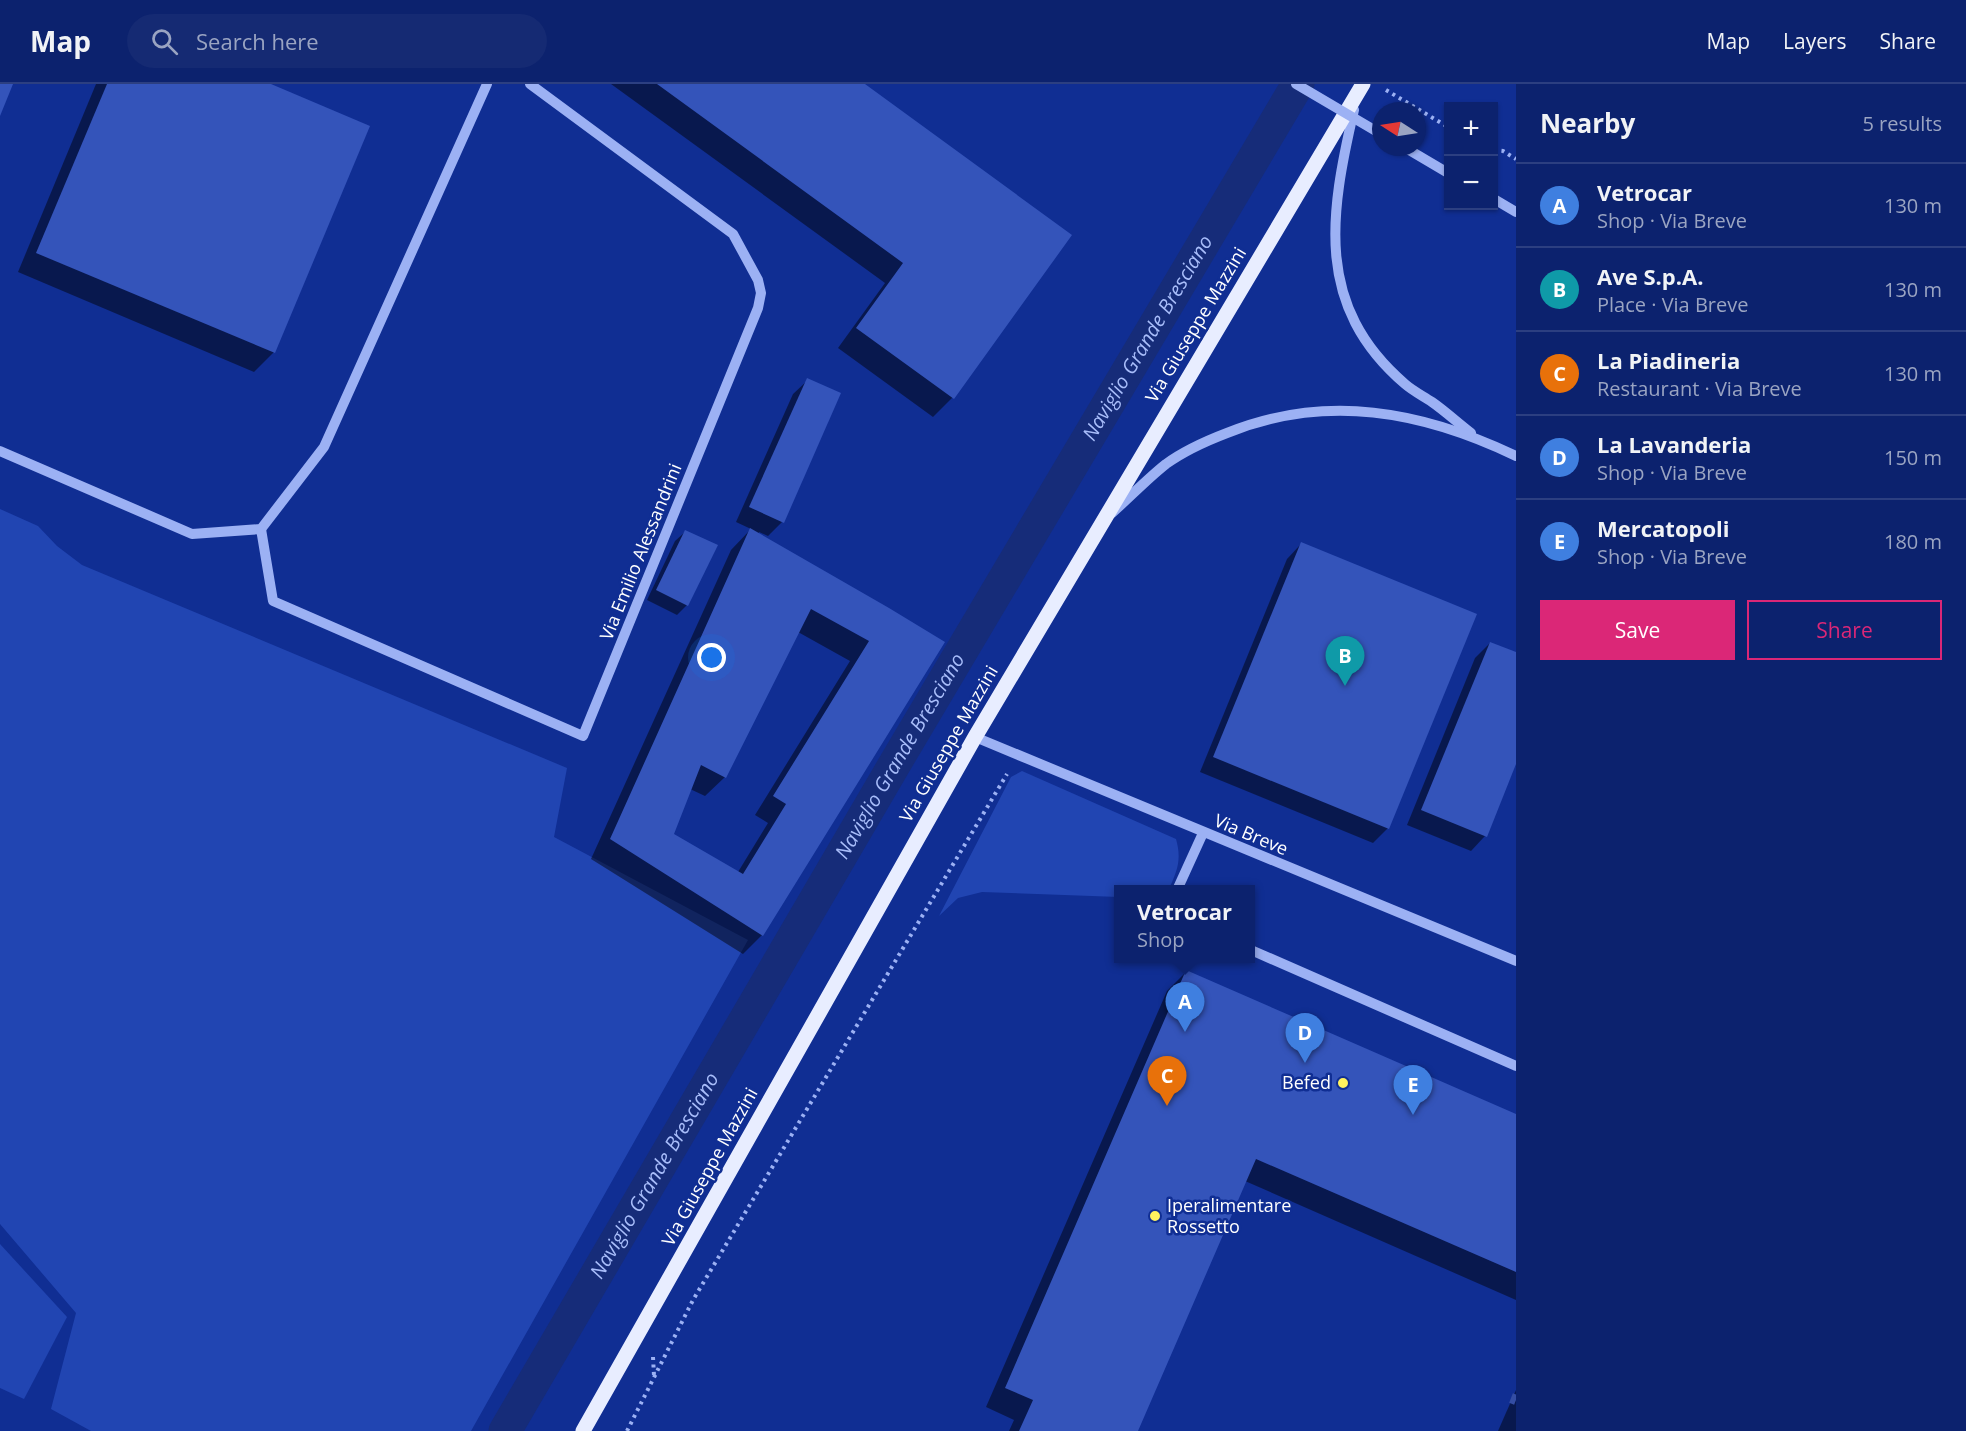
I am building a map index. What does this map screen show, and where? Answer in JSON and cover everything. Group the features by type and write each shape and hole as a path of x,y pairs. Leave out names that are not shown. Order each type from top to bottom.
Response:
{"main road":[{"name":"Via Giuseppe Mazzini","path":"583,1431 975,737 1361,87"}],"street":[{"path":"0,451 192,534 261,529 324,447 487,84"},
{"name":"Via Emilio Alessandrini","path":"261,529 273,601 584,736 758,308 761,294 758,280 733,234 530,84"},
{"path":"1296,84 1372,129"},
{"path":"1361,87 1341,168 1336,212 1334,244 1339,277 1347,305 1363,337 1383,363 1406,386 1479,438"},
{"path":"1420,156 1444,170"},
{"path":"1498,201 1516,212"},
{"path":"1101,523 1167,464 1206,442 1246,425 1290,414 1337,410 1382,412 1425,421 1479,438 1516,456"},
{"name":"Via Breve","path":"975,737 1516,961"},
{"path":"1179,885 1203,833"},
{"path":"1255,952 1516,1066"}],"path":[{"path":"1384,89 1444,124"},
{"path":"1498,150 1516,159"},
{"path":"627,1431 693,1300 1018,755"}],"shaded area":[{"path":"0,509 38,526 57,546 82,565 567,768 554,837 748,940 471,1431 91,1431 51,1409 76,1313 0,1224"},
{"path":"1022,771 1176,839 1179,853 1178,865 1171,885 1114,885 1114,897 982,892 958,898 939,916 1011,777"},
{"path":"0,1244 67,1317 24,1399 0,1388"}],"building":[{"path":"0,84 13,84 0,116"},
{"path":"107,84 271,84 370,126 275,353 36,253"},
{"path":"657,84 865,84 1072,235 954,399 856,328 903,263"},
{"path":"807,378 841,393 784,523 749,507"},
{"path":"750,528 945,642 763,936 610,839","holes":["811,609 869,641 773,796 786,804 743,874 674,834 701,765 726,778"]},
{"path":"685,530 718,545 688,606 656,590"},
{"path":"1301,542 1477,614 1389,829 1213,757"},
{"path":"1490,642 1516,652 1516,764 1487,837 1421,810"},
{"name":"Iperalimentare Rossetto","path":"1186,970 1516,1114 1516,1272 1256,1159 1138,1431 1019,1431 1033,1400 1005,1388"}],"waterway":[{"name":"Naviglio Grande Bresciano","path":"505,1431 897,760 1298,84"}],"tunnel":[{"path":"1511,1398 1516,1400"}],"place":[{"name":"Ave S.p.A.","path":"1345,686"},
{"name":"Vetrocar","path":"1185,1032"},
{"name":"La Lavanderia","path":"1305,1063"},
{"name":"Befed","path":"1343,1083"},
{"name":"La Piadineria","path":"1167,1106"},
{"name":"Mercatopoli","path":"1413,1115"},
{"name":"Iperalimentare Rossetto","path":"1155,1216"}]}
